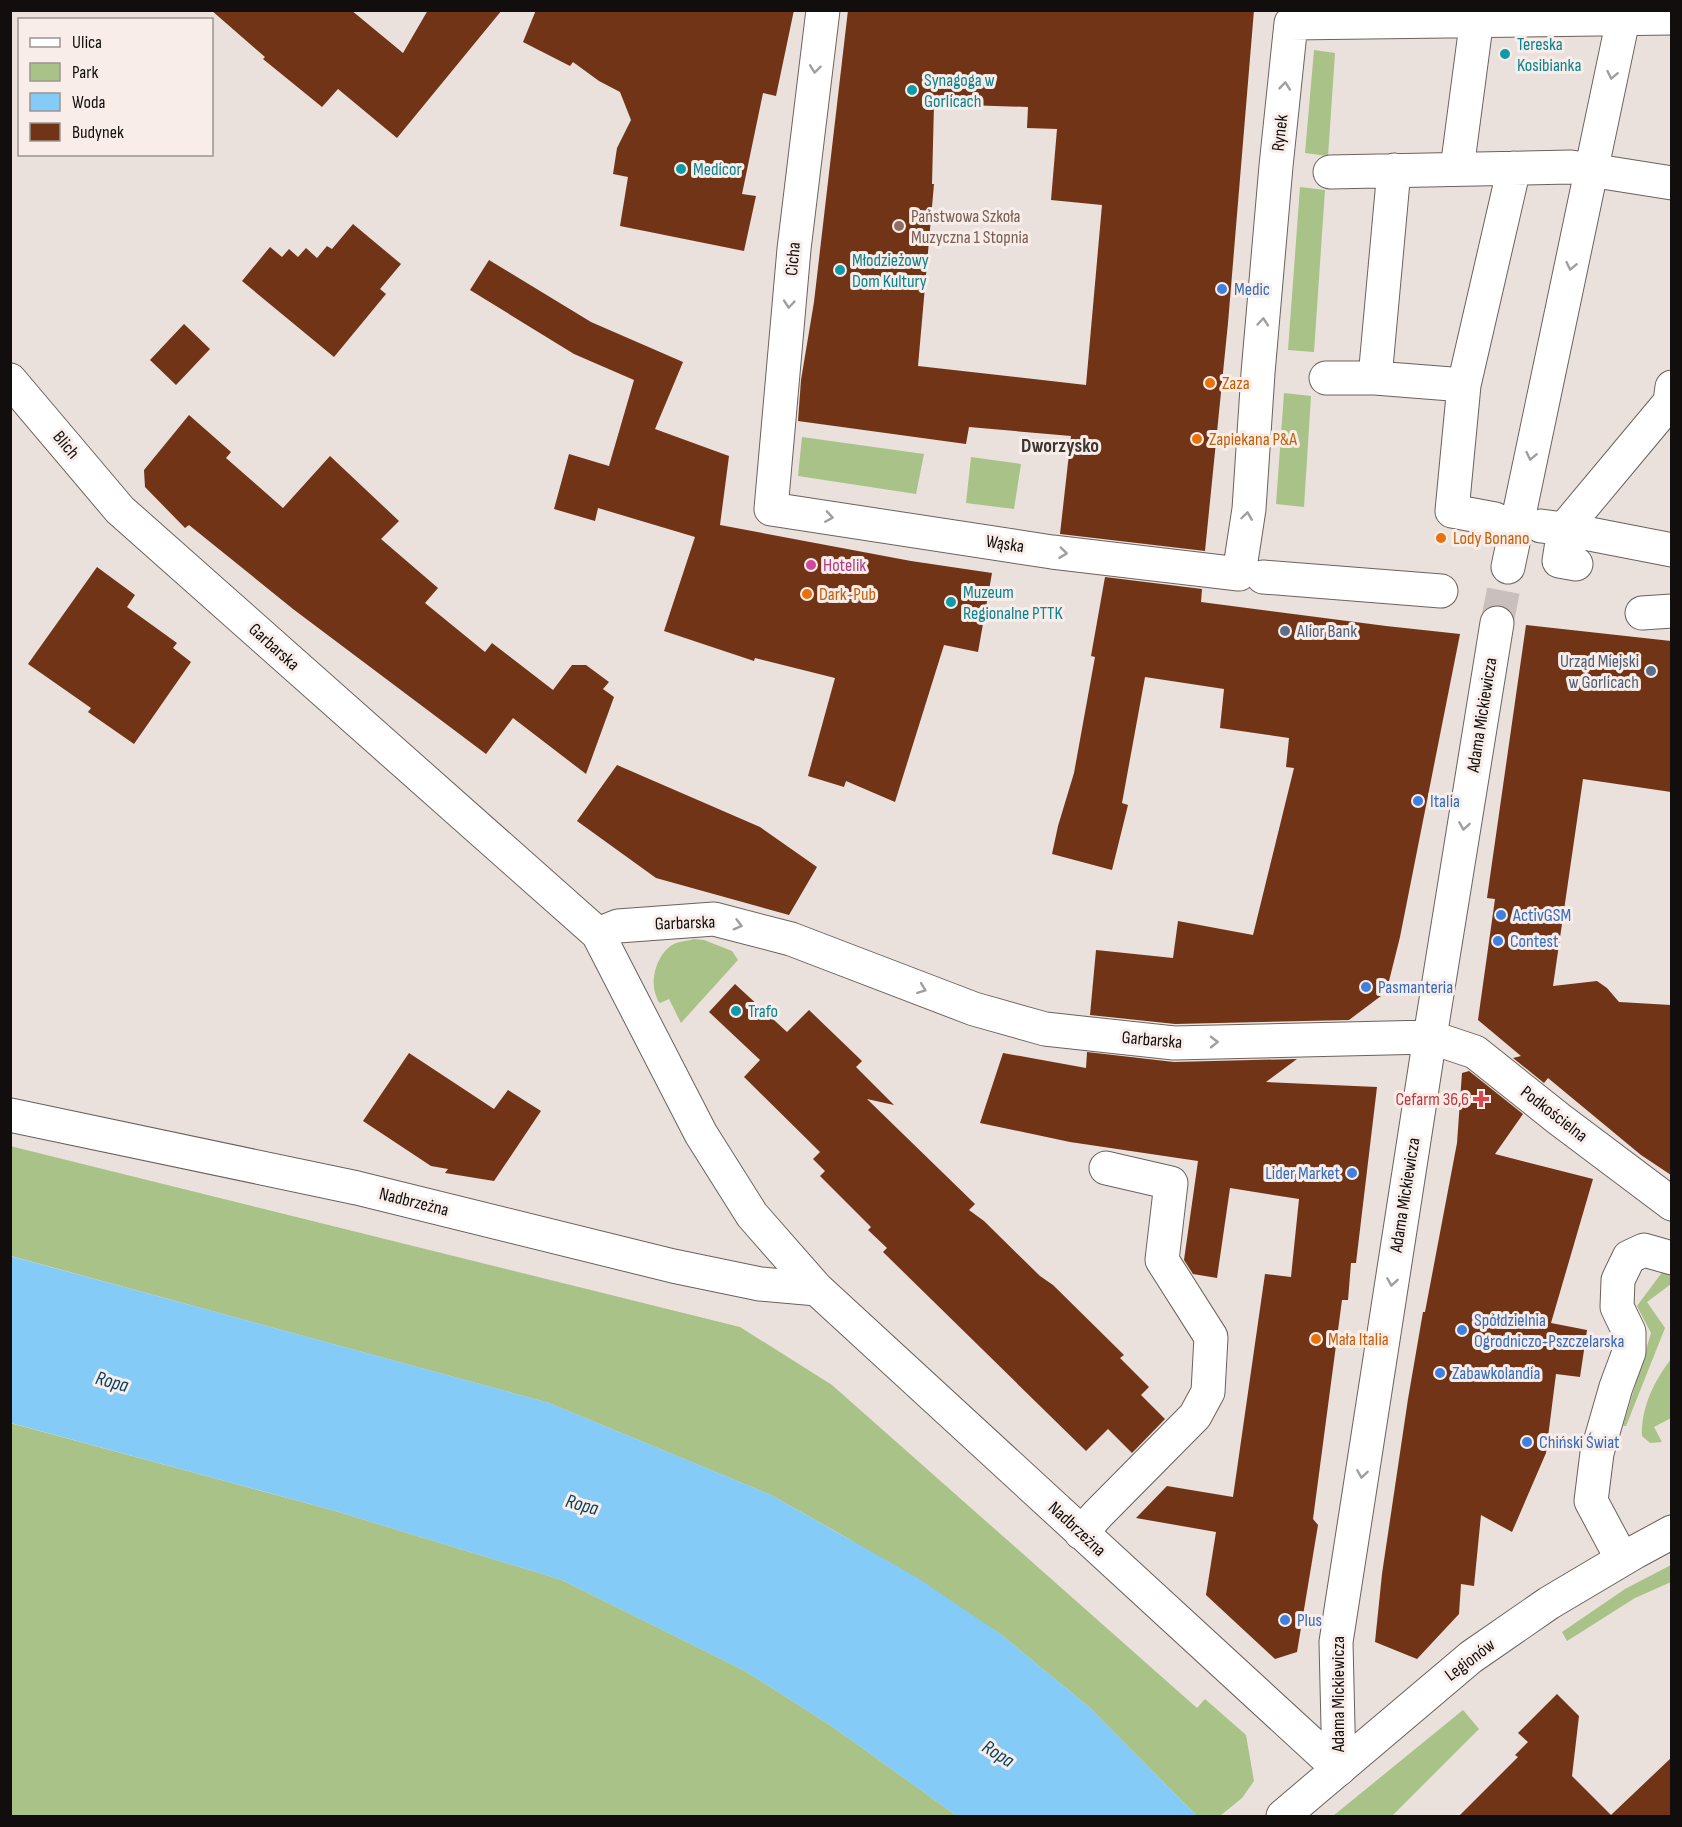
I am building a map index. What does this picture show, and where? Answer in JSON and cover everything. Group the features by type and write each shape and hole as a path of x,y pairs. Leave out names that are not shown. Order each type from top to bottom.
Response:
{"street":[{"name":"Cicha","path":"771,509 794,249 823,10"},
{"name":"Rynek","path":"1251,576 1248,509 1269,247 1291,17 1624,14 1671,18"},
{"path":"1508,567 1624,14"},
{"path":"1457,169 1475,33"},
{"path":"1330,172 1571,167 1671,183"},
{"path":"1488,525 1452,511 1464,385 1514,168"},
{"path":"1375,378 1394,170"},
{"path":"1326,378 1375,378 1464,385"},
{"name":"Blich","path":"10,380 120,510"},
{"path":"1552,527 1671,399"},
{"name":"Wąska","path":"771,509 1052,552 1251,576"},
{"name":"Garbarska","path":"120,510 598,934 618,926 714,919 791,939 974,1009 1045,1029 1174,1043 1430,1037"},
{"path":"1552,527 1671,550"},
{"path":"1552,527 1559,561 1576,564"},
{"path":"1251,576 1442,591"},
{"name":"Adama Mickiewicza","path":"1339,1769 1336,1642 1497,623"},
{"name":"Nadbrzeżna","path":"598,934 701,1134 752,1215 817,1289 1339,1769"},
{"name":"Podkościelna","path":"1430,1037 1475,1052 1671,1204"},
{"name":"Nadbrzeżna","path":"10,1115 357,1188 673,1266 760,1284 817,1289"},
{"path":"1082,1533 1195,1416 1208,1392 1211,1337 1162,1260 1171,1184 1106,1168"},
{"path":"1622,1559 1591,1501 1597,1453 1616,1387 1629,1352 1629,1332 1617,1307 1618,1280 1629,1257 1644,1250 1671,1258"},
{"name":"Legionów","path":"1285,1815 1472,1657 1549,1603 1671,1532"}],"green space":[{"path":"1314,50 1335,53 1328,156 1305,153"},
{"path":"1300,187 1325,190 1314,352 1288,350"},
{"path":"1284,393 1311,396 1304,507 1276,504"},
{"path":"802,437 924,454 916,494 798,476"},
{"path":"971,457 1021,464 1014,509 966,503"},
{"path":"694,939 704,940 732,951 738,960 681,1023 669,999 660,1003 658,1001 654,989 654,975 658,962 669,947"},
{"path":"10,1146 740,1327 832,1385 1197,1708 1205,1699 1246,1735 1254,1781 1242,1798 1220,1816 1197,1816 1089,1707 999,1633 844,1536 771,1495 549,1403 11,1256"},
{"path":"1666,1267 1671,1268 1671,1284 1647,1302 1665,1328 1626,1426 1623,1426 1651,1333 1637,1306"},
{"path":"1671,1359 1671,1418 1654,1427 1662,1442 1650,1443 1642,1436 1646,1405 1659,1376"},
{"path":"10,1423 332,1510 562,1580 745,1671 833,1727 957,1816 11,1816"},
{"path":"1671,1565 1671,1582 1635,1598 1567,1641 1562,1632 1625,1589"},
{"path":"1463,1710 1479,1729 1392,1816 1333,1816"}],"water":[{"name":"Ropa","path":"10,1256 549,1403 771,1495 916,1577 999,1633 1089,1707 1197,1816 957,1816 833,1727 745,1671 562,1580 332,1510 11,1423"}],"building":[{"path":"211,10 351,10 403,53 428,10 502,10 397,138 338,89 322,107 263,59 265,57"},
{"path":"536,10 794,10 776,96 763,93 742,194 756,196 744,251 620,226 628,177 613,174 617,148 631,120 620,92 599,81 573,62 570,66 523,42"},
{"path":"848,10 1254,10 1228,323 1205,551 1060,534 1071,436 969,427 966,444 798,421 801,380 814,302","holes":["934,104 1028,107 1027,128 1057,129 1051,200 1102,205 1086,385 918,366 934,184 932,184"]},
{"path":"353,224 401,264 380,289 386,294 334,357 242,281 270,247 282,257 289,249 298,257 306,248 317,258 327,246 332,249"},
{"path":"489,260 591,322 683,362 655,429 729,456 720,525 911,561 992,573 978,652 944,645 895,802 846,781 844,787 808,776 835,678 755,658 754,661 664,631 695,537 598,508 595,521 554,509 569,454 609,466 634,380 574,354 470,290"},
{"path":"184,324 210,349 176,385 150,360"},
{"path":"189,415 231,452 226,458 283,508 330,456 399,521 381,539 438,588 425,603 485,652 492,643 553,690 572,665 586,665 609,682 603,689 614,697 586,774 513,718 486,754 293,609 189,525 185,528 145,487 144,470"},
{"path":"97,567 135,595 127,607 177,643 173,648 191,662 134,744 88,712 91,708 28,664"},
{"path":"1105,577 1202,589 1201,602 1460,634 1400,937 1388,985 1381,996 1349,1020 1175,1024 1090,1015 1096,950 1173,958 1178,921 1253,935 1294,768 1286,767 1289,738 1220,728 1224,689 1145,677 1122,803 1128,805 1112,870 1052,854 1074,773 1095,657 1091,656"},
{"path":"1526,625 1671,641 1671,792 1583,779 1553,986 1597,981 1607,988 1619,1002 1671,1005 1671,1175 1641,1155 1548,1078 1544,1083 1513,1058 1521,1056 1478,1020 1495,899 1487,898"},
{"path":"617,765 760,827 817,867 789,915 656,878 577,821"},
{"path":"735,984 787,1032 809,1010 862,1061 856,1067 894,1105 867,1099 975,1204 969,1210 984,1221 1040,1276 1053,1285 1124,1355 1120,1358 1149,1387 1141,1395 1165,1419 1132,1453 1108,1429 1086,1451 883,1252 887,1248 868,1230 871,1227 820,1176 825,1171 813,1159 820,1152 744,1077 760,1060 709,1012"},
{"path":"1087,1052 1174,1062 1297,1059 1266,1082 1377,1087 1356,1263 1351,1263 1348,1300 1342,1300 1313,1519 1318,1525 1297,1652 1275,1659 1206,1595 1216,1532 1136,1518 1167,1486 1233,1497 1265,1274 1291,1277 1299,1199 1230,1188 1217,1278 1193,1274 1184,1260 1198,1161 1070,1142 980,1123 1003,1053 1086,1068"},
{"path":"409,1053 494,1109 508,1090 541,1111 494,1181 445,1173 448,1169 431,1166 363,1121"},
{"path":"1469,1071 1523,1114 1495,1154 1593,1179 1551,1323 1587,1330 1580,1377 1556,1374 1546,1453 1512,1532 1481,1515 1474,1586 1461,1584 1459,1614 1417,1659 1375,1642 1382,1574 1408,1399 1457,1143 1462,1073"},
{"path":"1557,1694 1579,1716 1572,1776 1611,1815 1671,1758 1671,1816 1459,1816 1518,1757 1515,1755 1528,1742 1518,1733"}],"tunnel":[{"path":"1497,623 1508,567"}],"place":[{"name":"Tereska Kosibianka","path":"1505,54"},
{"name":"Synagoga w Gorlicach","path":"912,90"},
{"name":"Medicor","path":"681,169"},
{"name":"Państwowa Szkoła Muzyczna 1 Stopnia","path":"899,226"},
{"name":"Młodzieżowy Dom Kultury","path":"840,270"},
{"name":"Medic","path":"1222,289"},
{"name":"Zaza","path":"1210,383"},
{"name":"Zapiekana P&A","path":"1197,439"},
{"name":"Lody Bonano","path":"1441,538"},
{"name":"Hotelik","path":"811,565"},
{"name":"Dark-Pub","path":"807,594"},
{"name":"Muzeum Regionalne PTTK","path":"951,602"},
{"name":"Alior Bank","path":"1285,631"},
{"name":"Urząd Miejski w Gorlicach","path":"1651,671"},
{"name":"Italia","path":"1418,801"},
{"name":"ActivGSM","path":"1501,915"},
{"name":"Contest","path":"1498,941"},
{"name":"Pasmanteria","path":"1366,987"},
{"name":"Trafo","path":"736,1011"},
{"name":"Cefarm 36,6","path":"1481,1099"},
{"name":"Lider Market","path":"1352,1173"},
{"name":"Spółdzielnia Ogrodniczo-Pszczelarska","path":"1462,1330"},
{"name":"Mała Italia","path":"1316,1339"},
{"name":"Zabawkolandia","path":"1440,1373"},
{"name":"Chiński Świat","path":"1527,1442"},
{"name":"Plus","path":"1285,1620"}],"district":[{"name":"Dworzysko","path":"1060,446"}]}
